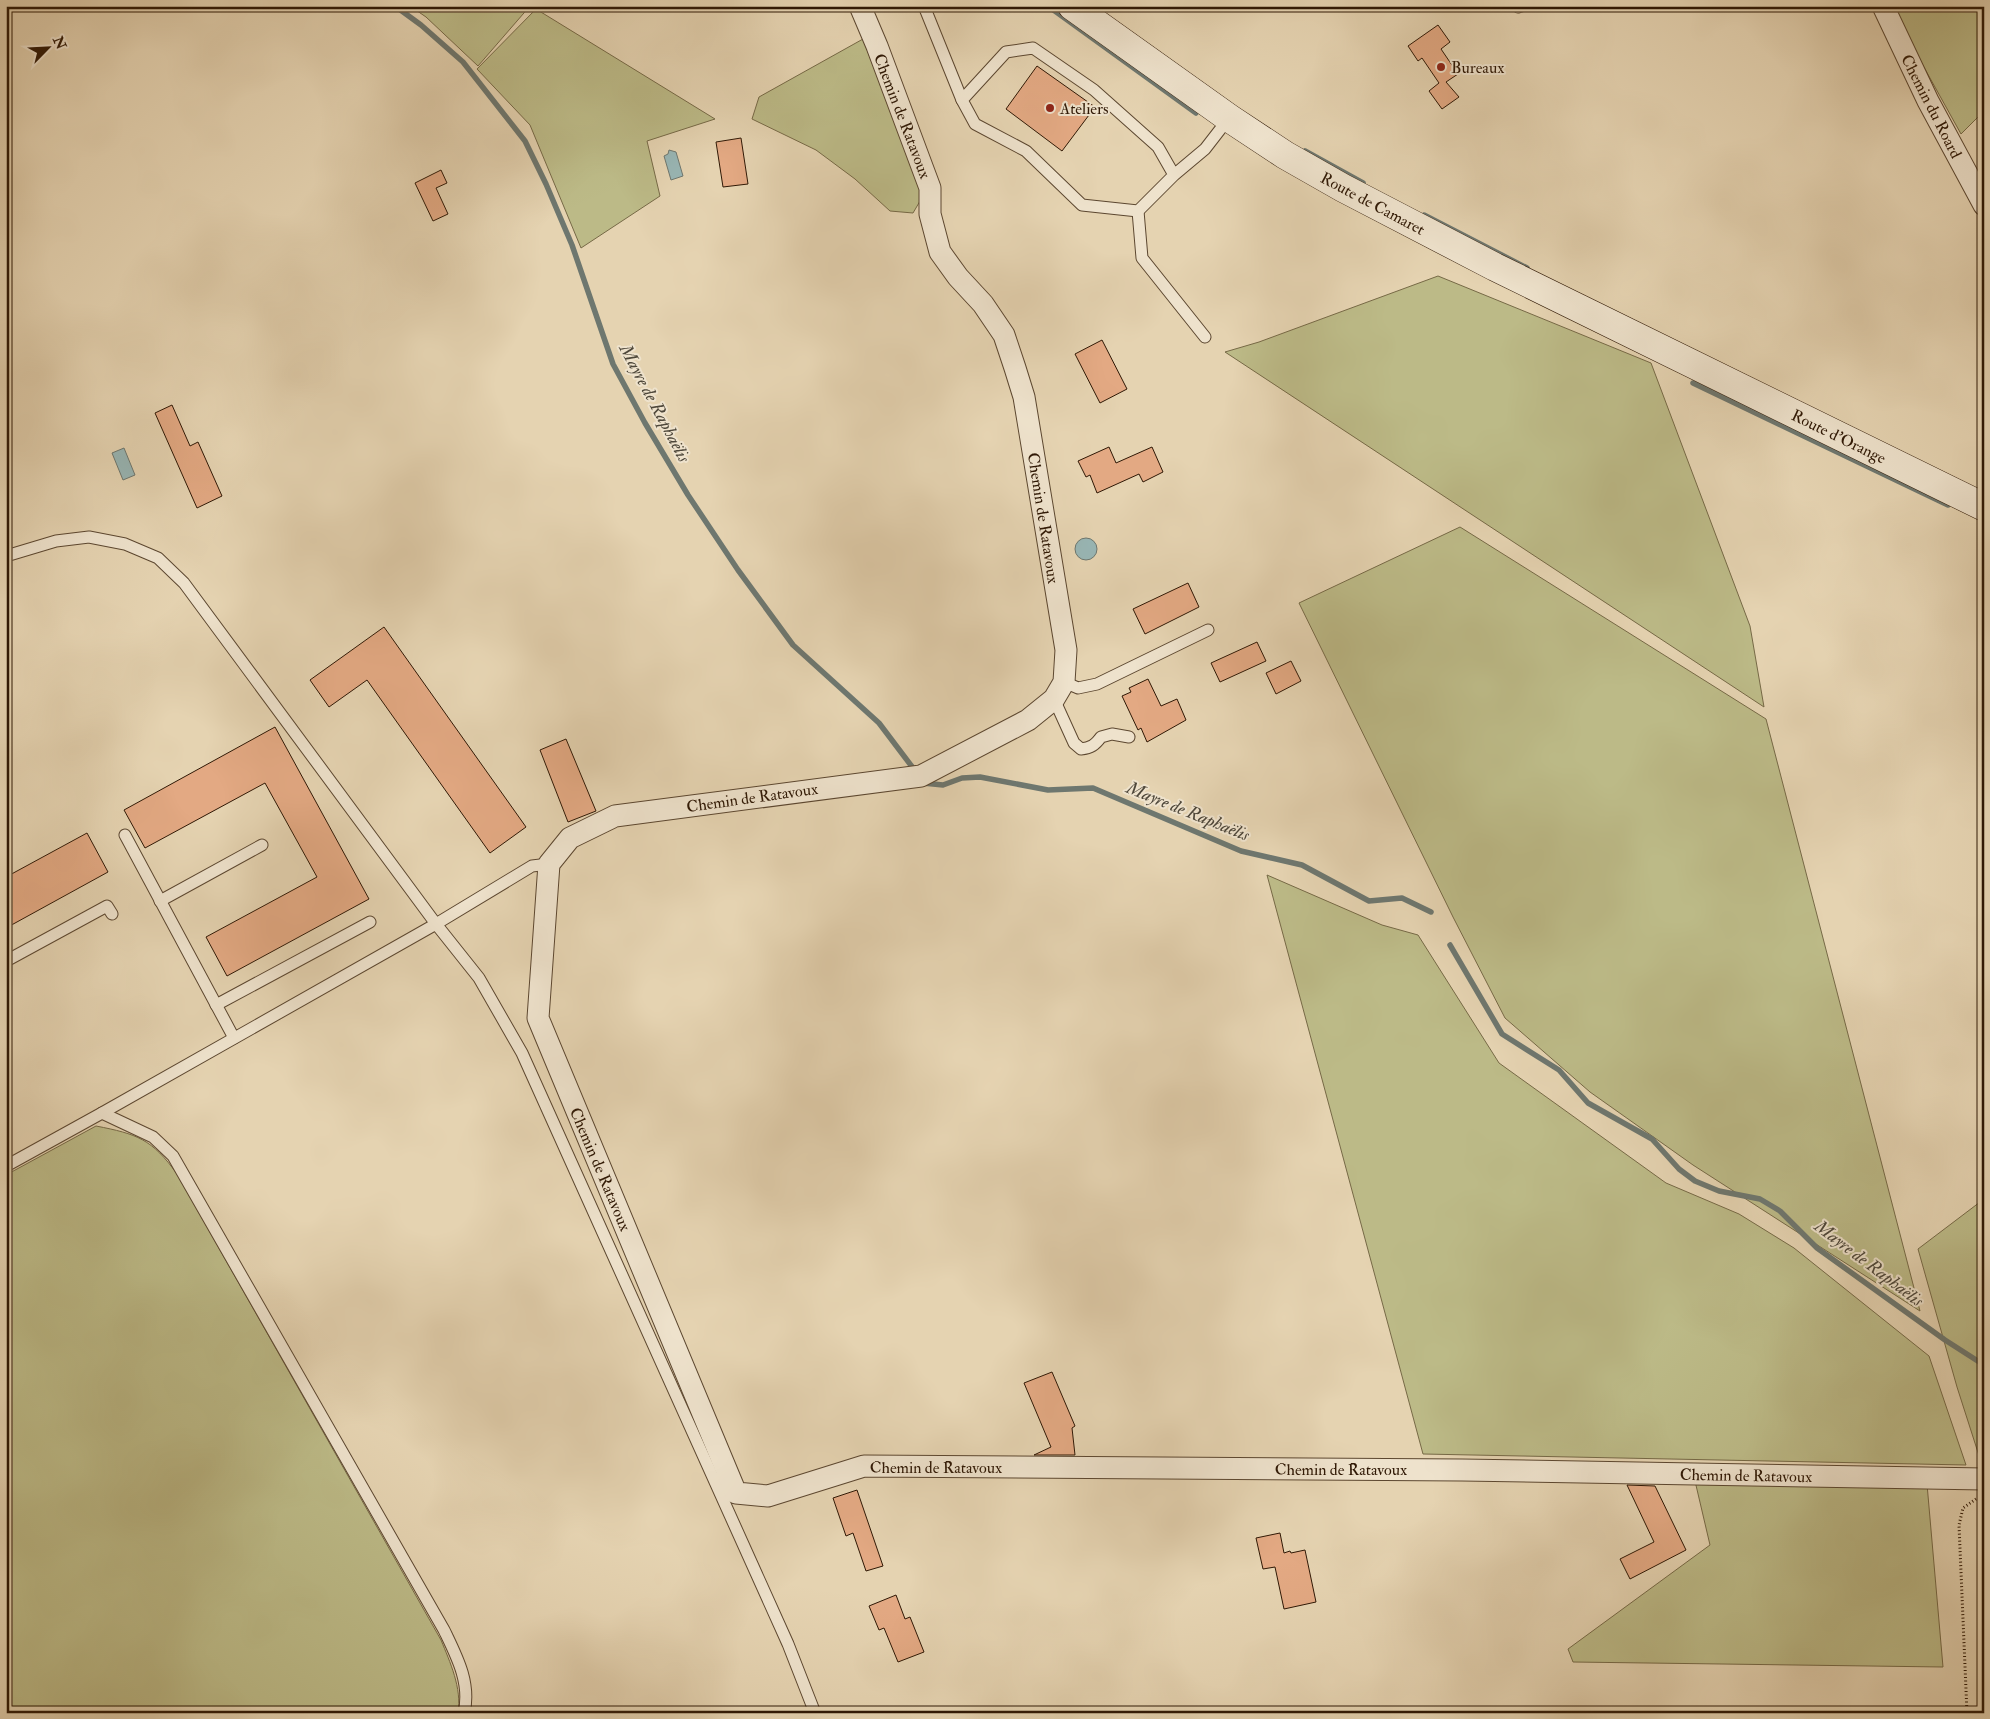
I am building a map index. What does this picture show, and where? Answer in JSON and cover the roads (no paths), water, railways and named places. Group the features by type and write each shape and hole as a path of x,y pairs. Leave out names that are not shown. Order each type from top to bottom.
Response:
{"main road":[{"name":"Route de Camaret","path":"1072,6 1229,118 1343,188 1504,271 1694,365"},
{"name":"Route d'Orange","path":"1694,365 1984,507"}],"street":[{"name":"Chemin de Ratavoux","path":"860,6 877,46 930,188 930,214 940,252 958,277 983,304 1004,335 1024,397 1066,650 1059,691 1028,720 921,776 615,816 570,838 549,864 538,1018 736,1493 768,1496 864,1466 1452,1470 1981,1489"},
{"name":"Chemin du Roard","path":"1882,6 1928,100 1984,205"}],"lane":[{"path":"924,6 962,100 975,124 1026,151 1082,205 1138,211"},
{"path":"962,100 1006,52 1033,48 1094,90 1158,146 1174,175"},
{"path":"1206,337 1142,258 1138,211 1174,175 1205,149 1229,118"},
{"path":"6,556 56,541 89,536 125,544 158,558 184,583 436,924 479,978 522,1053 788,1644 815,1713"},
{"path":"1129,737 1112,734 1101,737 1095,745 1081,749 1074,743 1059,691 1097,684 1208,630"},
{"path":"125,836 234,1038"},
{"path":"160,900 262,845"},
{"path":"6,1166 436,924 532,866 549,864"},
{"path":"6,961 107,906 112,914"},
{"path":"216,1005 370,922"},
{"path":"102,1113 154,1137 173,1156 444,1630 462,1667 467,1699 464,1713"}],"water":[{"path":"669,150 676,152 683,176 671,180 664,156 668,154"},
{"path":"124,448 135,475 123,480 112,453"},
{"path":"1086,538 1094,541 1097,549 1094,557 1086,560 1078,557 1075,549 1078,541"}],"waterway":[{"name":"Mayre de Raphaëlis","path":"395,6 421,25 463,62 525,141 572,245 613,364 645,423 688,495 738,570 793,645 879,723 913,768"},
{"path":"1048,6 1196,113"},
{"path":"1305,151 1363,183"},
{"path":"1424,215 1527,268"},
{"path":"1693,383 1948,505"},
{"name":"Mayre de Raphaëlis","path":"923,783 943,785 962,778 980,777 1048,790 1093,788 1241,851 1302,865 1369,901 1402,898 1431,912"},
{"name":"Mayre de Raphaëlis","path":"1450,945 1502,1034 1559,1070 1588,1103 1652,1139 1679,1169 1695,1181 1719,1191 1760,1199 1780,1211 1817,1248 1945,1340 1984,1365"}],"place":[{"name":"Bureaux","path":"1441,67"},
{"name":"Ateliers","path":"1050,108"}]}
